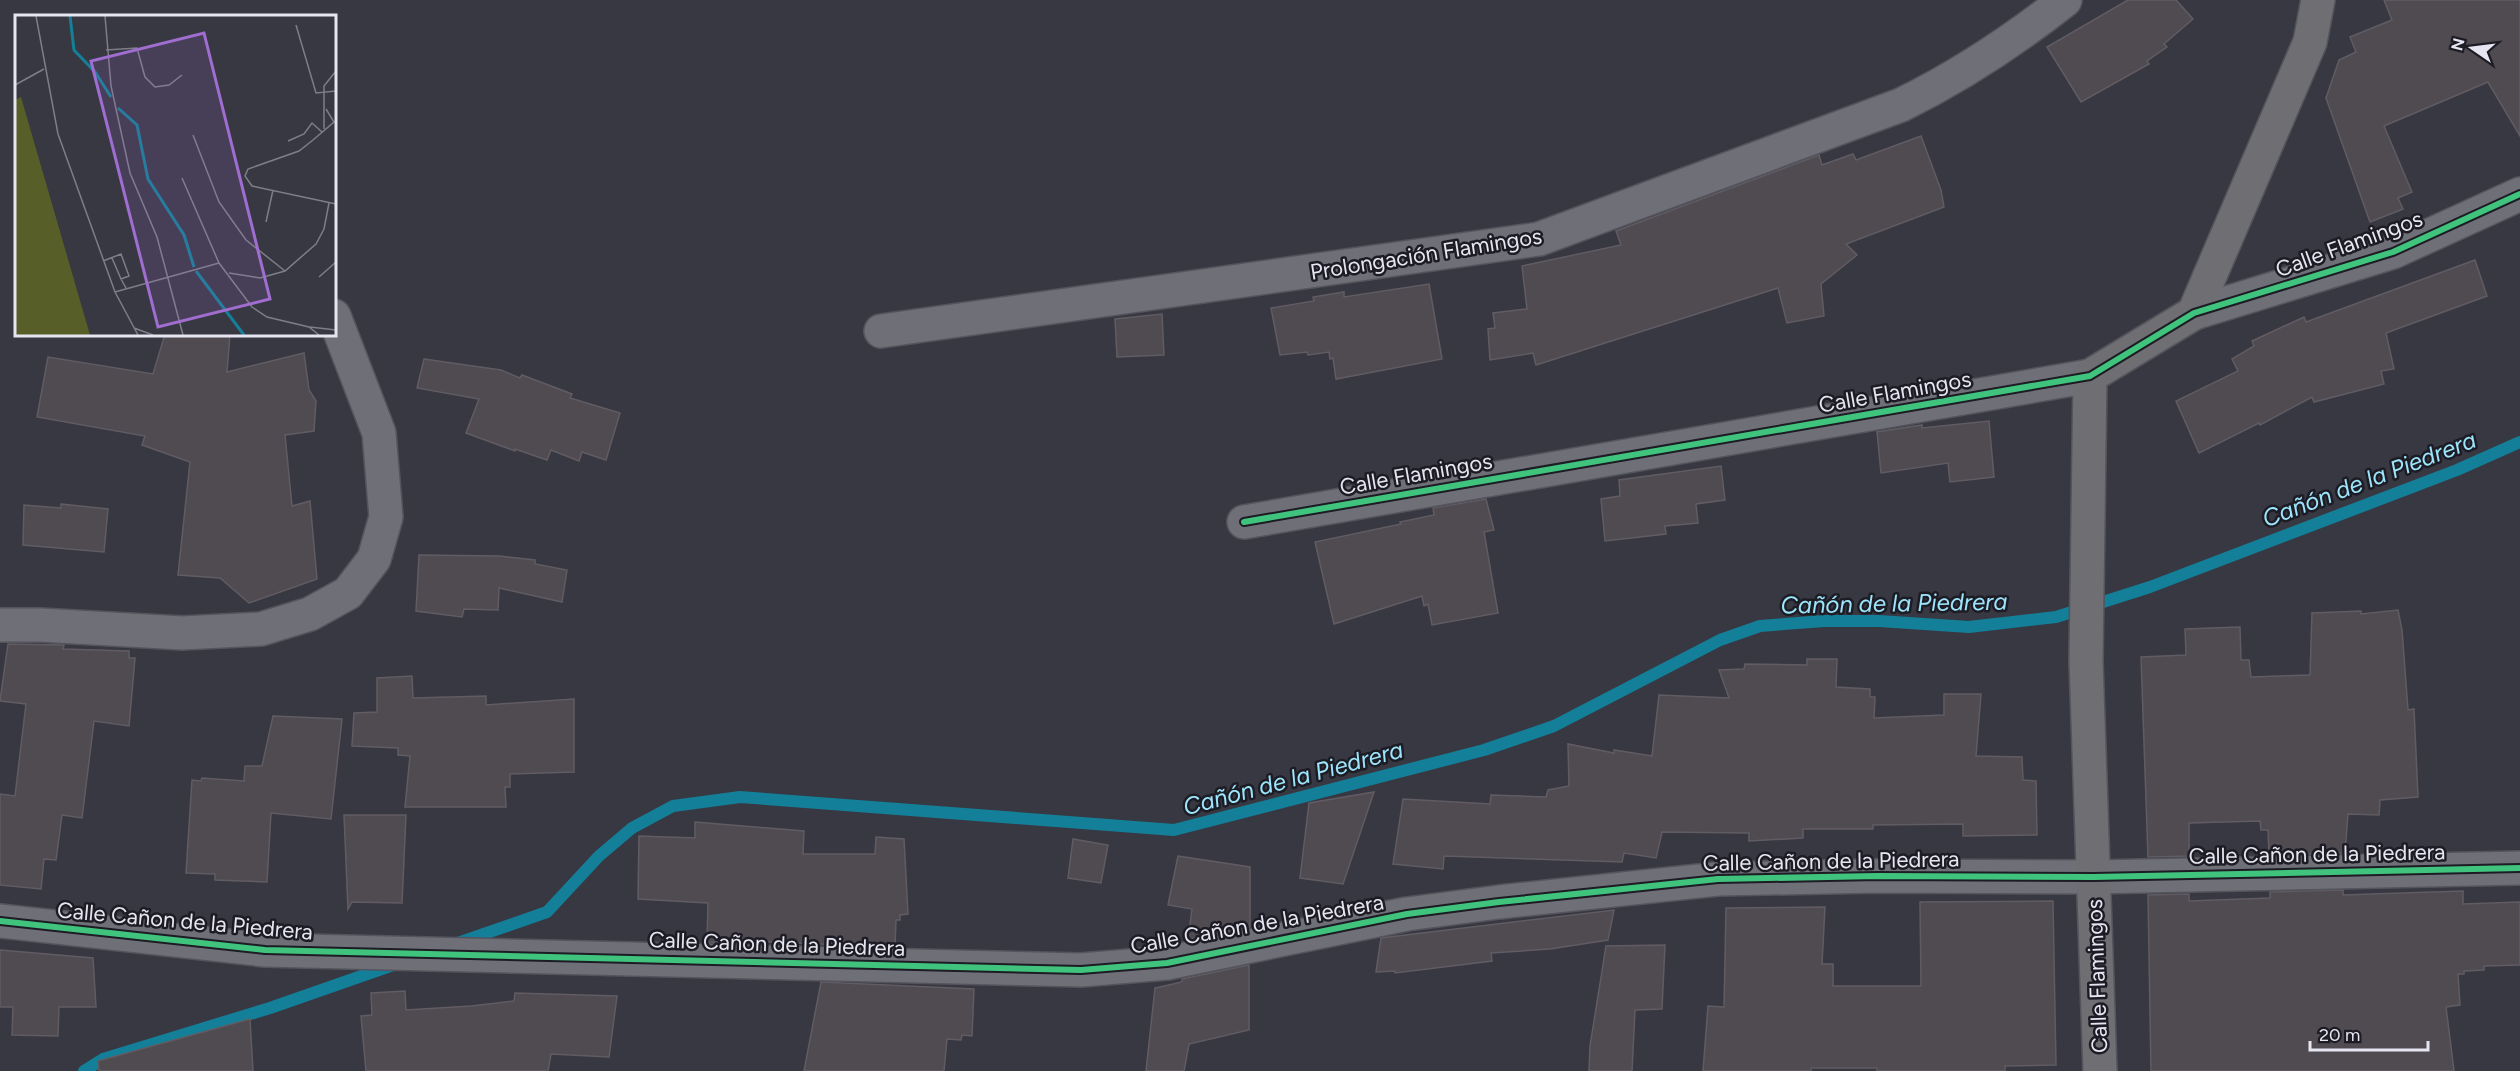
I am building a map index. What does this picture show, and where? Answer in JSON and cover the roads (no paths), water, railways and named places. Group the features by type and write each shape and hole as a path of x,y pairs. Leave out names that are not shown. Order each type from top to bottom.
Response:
{"street":[{"name":"Prolongación Flamingos","path":"881,331 1539,239 1901,105 1942,85 1997,51 2065,0"},
{"path":"2194,313 2310,42 2318,0"},
{"name":"Calle Flamingos","path":"1244,522 2090,376 2194,313 2393,252 2520,194"},
{"path":"0,625 182,633 261,628 310,614 348,593 374,559 386,517 379,434 336,321"},
{"name":"Calle Flamingos","path":"2090,376 2086,661 2100,1071"},
{"name":"Calle Cañon de la Piedrera","path":"0,921 265,950 1081,970 1167,963 1407,914 1718,879 1878,876 2094,877 2520,868"}],"waterway":[{"name":"Cañón de la Piedrera","path":"455,944 547,912 599,856 632,828 673,806 740,797 1174,830 1484,750 1554,726 1720,640 1760,626 1824,621 1879,621 1969,627 2056,617 2150,587 2457,470 2520,442"},
{"name":"Cañón de la Piedrera","path":"84,1071 103,1059 270,1008 396,964"}]}
